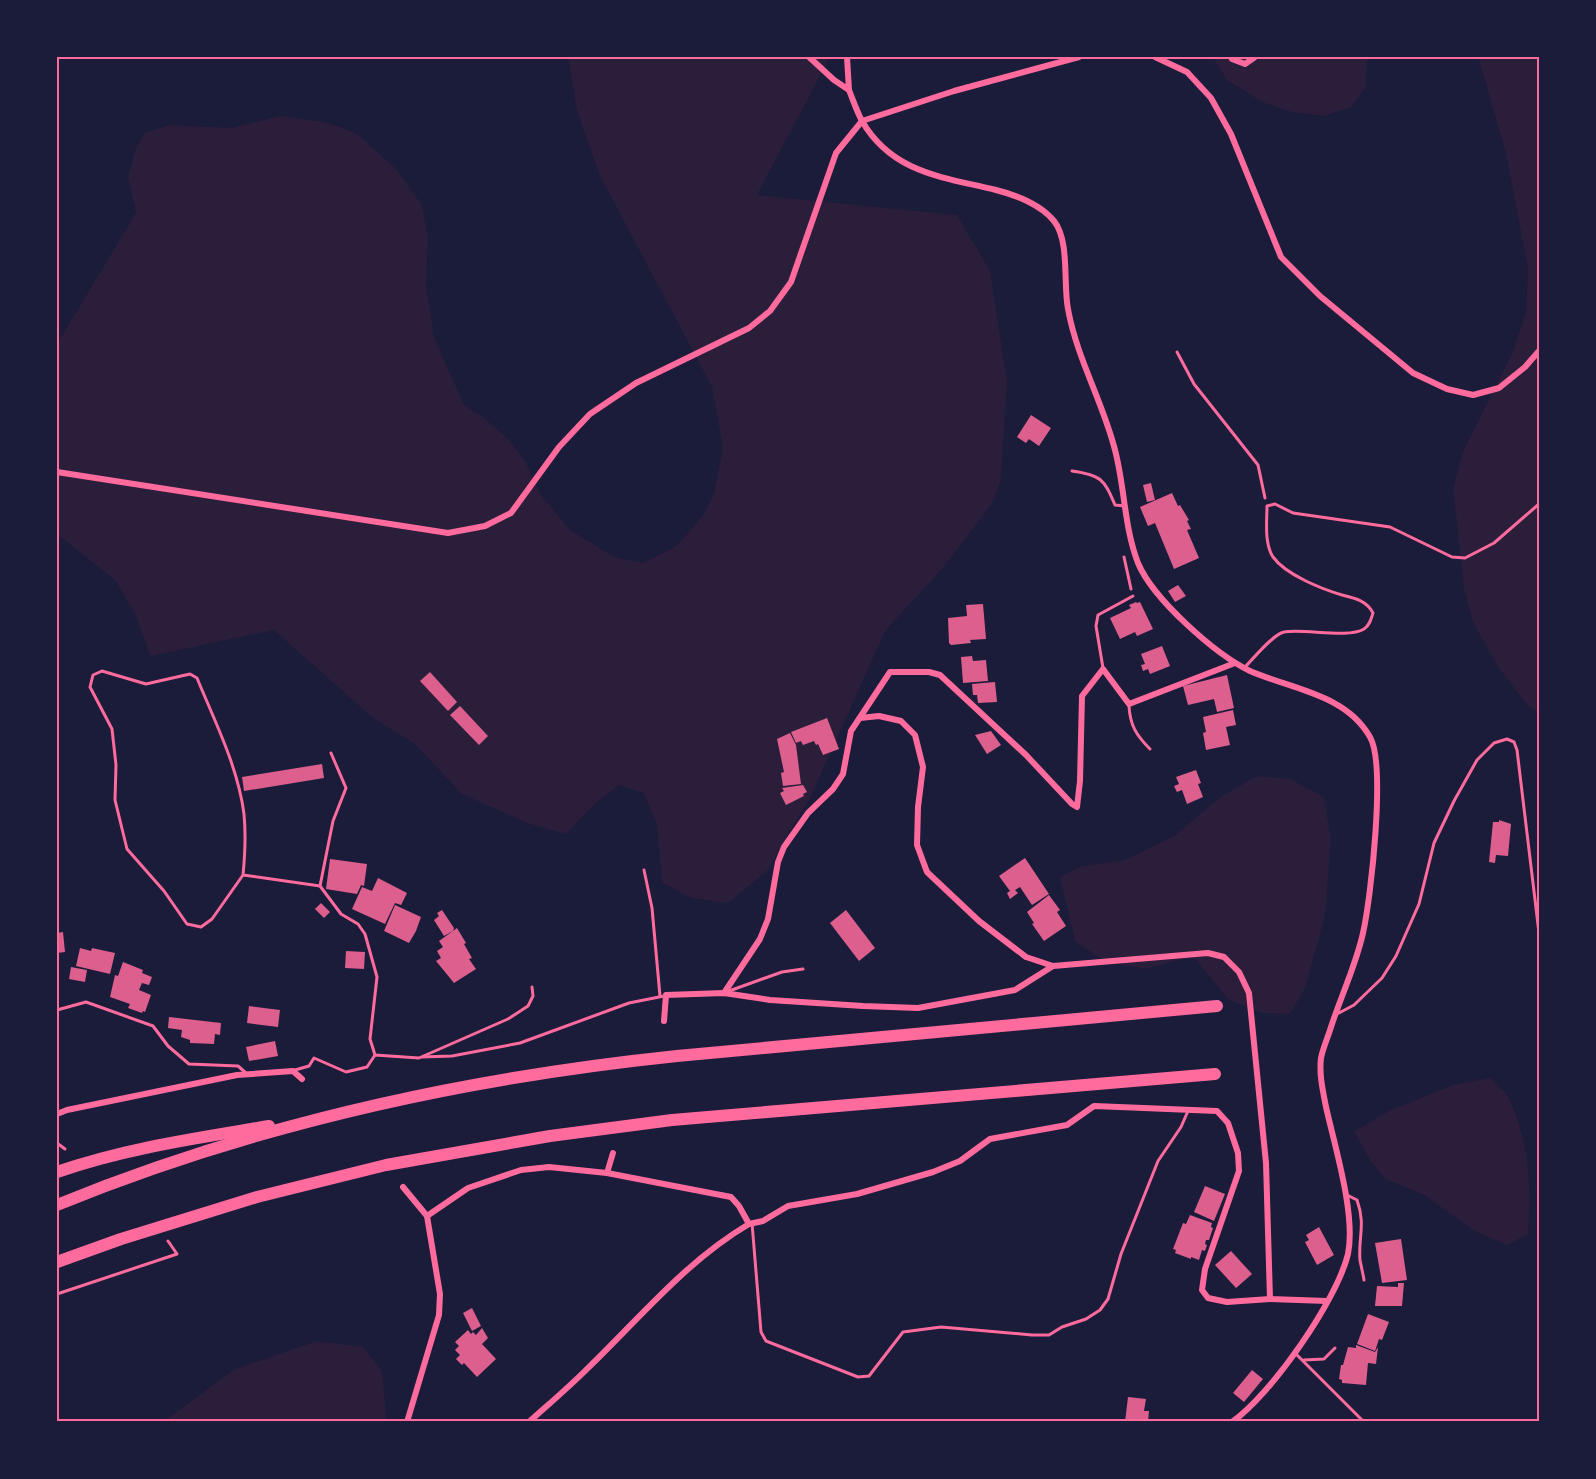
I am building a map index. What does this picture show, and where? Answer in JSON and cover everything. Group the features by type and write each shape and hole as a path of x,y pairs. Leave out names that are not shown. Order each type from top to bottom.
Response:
{"highway":[{"path":"57,1205 102,1186 221,1146 332,1115 437,1090 522,1075 601,1064 1217,1006"},
{"path":"57,1262 121,1239 257,1197 387,1165 550,1136 672,1120 1215,1074"},
{"path":"57,1172 90,1161 166,1143 332,1115"}],"street":[{"path":"809,57 834,80 849,90"},
{"path":"847,57 849,90 862,121 887,153 920,171 1012,194 1031,202 1054,221 1063,240 1067,305 1074,338 1116,451 1130,540 1140,569 1166,604 1235,663 1338,704 1358,719 1376,747 1378,780 1371,877 1363,934 1322,1056 1321,1081 1350,1220 1348,1254 1327,1301 1294,1353 1263,1396 1232,1422"},
{"path":"57,472 448,533 485,526 511,513 559,447 590,414 636,383 749,328 770,311 791,282 812,216 836,153 862,121 954,90 1079,57"},
{"path":"1155,57 1187,72 1211,98 1231,134 1281,257 1320,296 1413,373 1447,389 1473,395 1499,388 1526,367 1539,351"},
{"path":"1231,57 1245,64 1255,57"},
{"path":"724,993 760,939 768,919 778,861 784,846 808,813 833,789 843,774 851,730 890,672 929,672 940,675 1026,755 1071,804 1077,807 1080,781 1082,696 1103,669 1129,704 1235,663"},
{"path":"860,718 879,716 901,721 915,735 923,767 918,807 917,845 927,872 979,921 1026,957 1053,966 1208,953 1224,957 1239,972 1249,993 1262,1118 1266,1163 1270,1299"},
{"path":"664,1021 663,996 724,993 782,1001 918,1008 1015,990 1053,966"},
{"path":"57,1114 67,1110 248,1074 293,1071 302,1079"},
{"path":"529,1422 587,1369 662,1293 727,1237 751,1224 764,1221 788,1206 857,1194 933,1172 960,1161 990,1139 1067,1125 1094,1106 1217,1111 1228,1123 1238,1154 1239,1171 1205,1269 1202,1290 1208,1298 1227,1302 1270,1299 1327,1301"},
{"path":"607,1173 613,1153"},
{"path":"427,1216 468,1188 521,1170 549,1167 607,1173 731,1197 751,1224"},
{"path":"403,1187 427,1216 440,1294 439,1315 407,1422"}],"lane":[{"path":"1072,471 1100,477 1107,485 1115,505 1125,506"},
{"path":"1245,668 1282,632 1362,630 1371,622 1373,613 1369,605 1326,590 1297,576 1273,556 1267,536 1267,506 1275,504 1293,513 1390,527 1452,556 1465,558 1494,543 1539,504"},
{"path":"1103,669 1096,626 1098,615 1133,596"},
{"path":"102,671 146,684 190,674 197,678 231,759 244,813 243,875 212,919 201,927 187,924 164,891 128,849 115,800 116,765 112,729 90,687 93,675 102,671"},
{"path":"1129,704 1130,723 1137,737 1150,749"},
{"path":"1335,1015 1354,1005 1382,978 1396,956 1419,904 1434,843 1454,801 1478,760 1494,743 1507,739 1514,742 1517,750 1539,933"},
{"path":"320,886 333,821 346,788 331,753"},
{"path":"375,1055 419,1058 452,1056 520,1043 628,1003 663,996 652,908 644,870"},
{"path":"243,875 320,886 341,914 358,924 365,934 377,977 370,1039 375,1055"},
{"path":"724,993 782,972 803,969"},
{"path":"419,1058 508,1019 528,1006 533,996 532,987"},
{"path":"57,1010 86,1002 153,1026 168,1046 189,1064 238,1066 248,1074"},
{"path":"293,1071 309,1066 314,1058 346,1072 367,1066 375,1055"},
{"path":"751,1224 762,1332 766,1341 858,1377 868,1376 903,1332 941,1327 1049,1335 1062,1327 1086,1319 1100,1310 1108,1299 1121,1254 1158,1161 1181,1127 1188,1110"},
{"path":"57,1143 65,1149"},
{"path":"1345,1195 1357,1200 1360,1209 1363,1230 1360,1258 1364,1280"},
{"path":"57,1294 177,1254 168,1241"},
{"path":"1302,1360 1324,1359 1335,1348"},
{"path":"1294,1353 1364,1422"}],"path":[{"path":"1178,352 1194,384 1258,465 1267,506"}],"shaded area":[{"path":"568,57 830,57 757,195 957,215 990,271 1007,381 1001,479 992,504 941,570 885,631 812,794 768,870 728,903 690,898 662,882 657,825 644,793 619,785 595,804 566,834 530,824 462,794 415,744 373,718 274,630 150,656 137,618 116,581 57,534 57,344 136,213 128,178 136,147 145,133 170,125 232,128 280,116 325,122 356,133 395,168 422,205 428,238 426,285 434,337 464,405 484,418 508,439 526,463 541,495 570,530 614,557 643,563 677,546 704,514 714,493 723,448 712,387 600,176 577,111"},
{"path":"1213,57 1367,57 1365,88 1351,107 1323,116 1292,112 1262,102 1227,80"},
{"path":"1478,57 1539,57 1539,713 1527,705 1498,667 1473,622 1464,589 1453,487 1464,449 1513,351 1526,312 1528,269 1506,153"},
{"path":"1257,776 1290,779 1324,797 1331,839 1325,916 1305,988 1290,1014 1263,1013 1229,1000 1194,958 1147,969 1105,962 1075,941 1060,877 1082,866 1125,860 1174,836 1222,796"},
{"path":"1490,1078 1509,1098 1516,1114 1528,1165 1530,1199 1528,1234 1507,1245 1474,1231 1426,1196 1386,1179 1372,1163 1354,1132 1387,1112 1453,1085"},
{"path":"317,1341 363,1347 382,1371 387,1422 163,1422 235,1369"}],"building":[{"path":"1031,415 1051,428 1039,446 1029,439 1026,443 1017,437"},
{"path":"1151,483 1155,500 1147,502 1143,485"},
{"path":"1172,493 1178,506 1180,505 1189,520 1187,521 1191,529 1187,530 1199,558 1174,569 1155,523 1148,526 1140,507"},
{"path":"1178,585 1186,596 1175,602 1168,591"},
{"path":"1140,602 1153,629 1137,636 1135,632 1120,639 1110,618 1131,608 1129,605"},
{"path":"983,604 986,639 951,645 948,618 967,616 966,605"},
{"path":"1162,646 1170,666 1150,674 1148,669 1143,671 1141,665 1145,664 1141,654"},
{"path":"972,656 973,661 986,660 988,681 963,683 961,657"},
{"path":"430,672 457,702 448,711 420,681"},
{"path":"1227,675 1234,708 1217,712 1214,699 1188,705 1183,686"},
{"path":"995,682 997,702 978,703 977,695 973,695 972,684"},
{"path":"460,706 488,736 479,745 450,715"},
{"path":"1233,710 1236,725 1226,727 1230,745 1206,750 1203,717"},
{"path":"827,718 839,749 823,755 814,741 803,745 801,741 796,743 791,732"},
{"path":"991,731 1001,745 987,754 975,735"},
{"path":"790,733 796,745 801,784 783,786 781,773 784,772 777,739"},
{"path":"322,764 324,778 244,791 242,777"},
{"path":"1196,770 1203,797 1187,804 1182,790 1177,792 1174,786 1179,784 1176,777"},
{"path":"803,785 807,792 803,794 804,796 786,805 780,793 784,791 782,788"},
{"path":"1499,820 1511,824 1508,856 1496,855 1495,863 1489,862 1493,822 1499,822"},
{"path":"1025,858 1049,894 1032,905 1020,887 1015,890 1018,893 1010,899 1007,893 1010,891 999,876"},
{"path":"330,859 367,864 364,886 361,885 357,894 326,889"},
{"path":"378,878 407,893 401,905 395,903 385,924 352,909 362,887 372,891"},
{"path":"1049,895 1060,910 1057,912 1066,926 1044,941 1027,912"},
{"path":"321,903 330,912 324,918 315,909"},
{"path":"395,905 421,917 409,943 384,931"},
{"path":"442,910 454,928 444,936 434,920 439,916 437,913"},
{"path":"846,910 875,948 859,961 830,923"},
{"path":"457,928 472,958 469,959 476,969 454,983 436,961 441,958 437,951 443,947 439,941"},
{"path":"63,932 65,952 57,953 57,933"},
{"path":"80,948 115,953 110,974 76,966"},
{"path":"346,951 365,952 364,969 345,968"},
{"path":"123,962 143,970 142,973 152,977 149,985 142,983 139,990 151,995 145,1012 128,1008 130,1004 110,997 115,975 118,976"},
{"path":"71,967 87,970 85,982 69,979"},
{"path":"249,1006 280,1010 278,1027 247,1023"},
{"path":"169,1017 221,1023 220,1035 215,1034 214,1044 190,1043 190,1040 181,1037 182,1030 168,1028"},
{"path":"275,1041 278,1056 249,1061 246,1047"},
{"path":"1205,1186 1225,1194 1214,1221 1194,1212"},
{"path":"1190,1215 1212,1223 1213,1228 1209,1240 1206,1240 1205,1251 1202,1250 1199,1260 1175,1253 1176,1250 1173,1249 1183,1223 1186,1224"},
{"path":"1319,1227 1334,1255 1317,1265 1305,1242 1309,1240 1306,1235"},
{"path":"1401,1239 1407,1280 1382,1283 1375,1243"},
{"path":"1231,1251 1252,1274 1236,1288 1215,1265"},
{"path":"1398,1283 1404,1283 1402,1306 1375,1306 1377,1286 1398,1287"},
{"path":"472,1308 481,1326 472,1331 463,1313"},
{"path":"1368,1314 1389,1322 1375,1351 1357,1344"},
{"path":"482,1328 488,1338 482,1344 496,1359 477,1377 464,1363 462,1365 456,1359 460,1355 455,1350 459,1346 455,1342 468,1330 471,1334 473,1332 476,1335"},
{"path":"1356,1345 1375,1352 1378,1347 1376,1364 1368,1363 1366,1385 1342,1383 1339,1379 1341,1365 1343,1365 1348,1347 1356,1348"},
{"path":"1252,1370 1263,1379 1244,1402 1233,1393"},
{"path":"1128,1397 1146,1399 1144,1411 1149,1411 1148,1422 1125,1422"}]}
